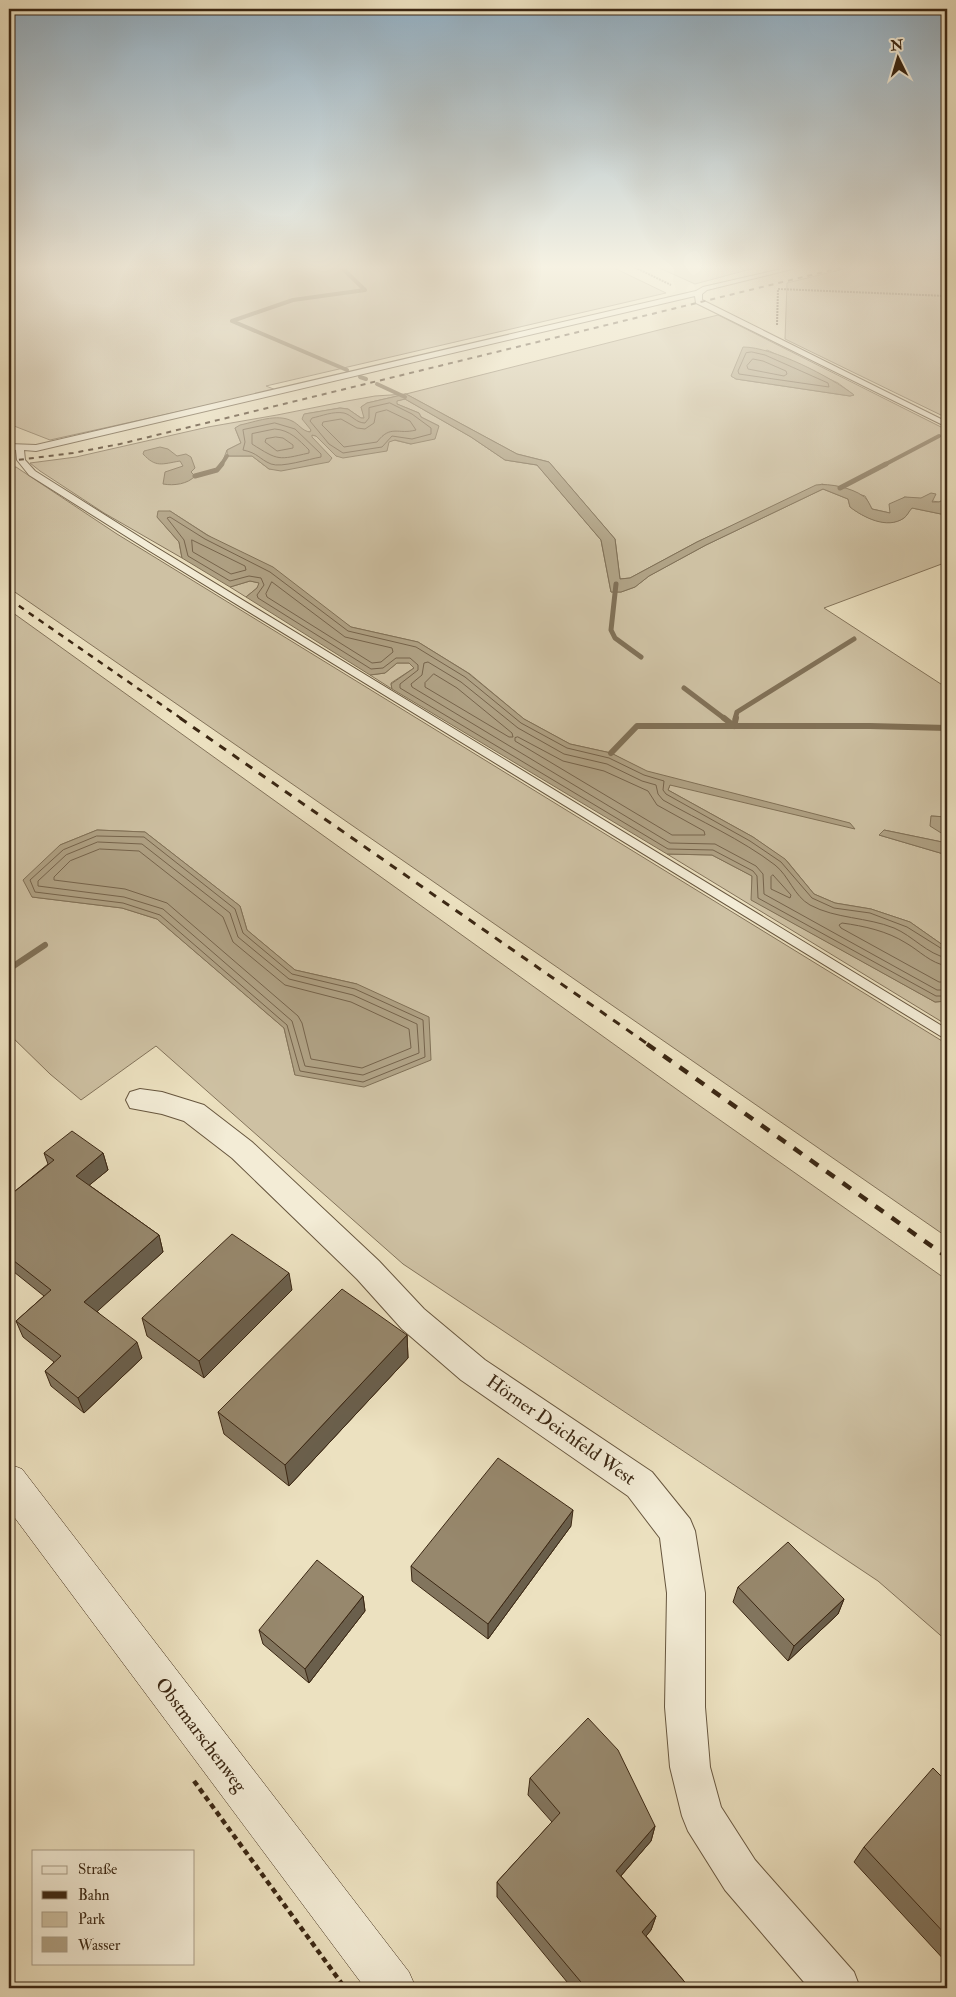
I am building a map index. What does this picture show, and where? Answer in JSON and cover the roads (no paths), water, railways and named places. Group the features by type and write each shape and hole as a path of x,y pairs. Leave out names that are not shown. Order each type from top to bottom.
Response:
{"main road":[{"name":"Obstmarschenweg","path":"9,1481 393,1988"}],"street":[{"name":"Hörner Deichfeld West","path":"140,1100 162,1103 194,1112 242,1150 368,1270 413,1319 474,1370 570,1438 640,1484 677,1531 686,1593 685,1707 690,1767 703,1816 740,1876 838,1988"}],"lane":[{"path":"14,448 36,448 415,359"},
{"path":"815,359 947,425"},
{"path":"14,448 32,473 135,538 947,1035"}],"water":[{"path":"738,359 790,359 817,372 854,395 850,396 736,379 731,376"},
{"path":"406,394 517,454 549,462 615,539 620,579 630,578 697,542 816,485 834,485 847,488 864,497 872,509 890,513 889,504 905,497 921,498 931,493 936,494 932,502 939,502 947,498 947,511 941,514 912,508 905,517 897,521 890,523 876,521 850,507 848,499 823,489 706,545 649,576 635,587 621,592 611,592 601,540 537,465 505,460 471,437 405,399 397,401 397,404 419,413 421,417 439,426 435,439 411,444 395,440 389,442 387,451 343,458 336,456 316,436 312,435 332,458 329,462 281,471 269,469 252,456 227,456 227,450 241,443 235,428 240,425 280,418 292,421 310,432 311,430 302,419 304,414 340,408 348,409 364,418 361,407 367,403"},
{"path":"160,447 168,449 177,456 186,454 191,457 195,468 191,472 195,476 189,481 180,484 163,484 165,472 183,466 180,461 164,464 156,463 143,454 144,451"},
{"path":"158,511 170,511 207,535 273,567 351,627 418,642 468,673 524,719 570,744 611,753 647,771 850,823 855,829 670,785 668,790 753,837 785,859 814,894 835,903 871,909 910,922 947,948 947,1001 935,1002 751,900 752,876 712,855 667,854 392,689 391,684 414,668 409,663 397,663 385,673 370,675 246,597 257,588 259,583 250,581 230,587 182,558 179,542 157,517"},
{"path":"931,816 947,817 947,843 946,836 930,826"},
{"path":"97,830 145,832 240,906 247,930 295,970 357,984 429,1017 431,1060 364,1087 295,1075 284,1028 157,919 122,908 32,897 23,880 60,845"},
{"path":"884,830 947,843 947,855 879,835"}],"waterway":[{"path":"322,359 347,370"},
{"path":"360,377 366,379"},
{"path":"377,384 405,397"},
{"path":"947,389 944,397 947,397"},
{"path":"884,465 939,436"},
{"path":"221,465 227,456"},
{"path":"195,476 217,470 222,464"},
{"path":"840,488 886,464"},
{"path":"616,584 611,630 615,638 641,657"},
{"path":"735,719 737,712 854,639"},
{"path":"684,688 725,719"},
{"path":"724,718 734,726"},
{"path":"734,726 736,718"},
{"path":"611,753 637,726 734,726"},
{"path":"734,726 947,728"},
{"path":"9,969 45,945"}],"railway":[{"path":"9,461 73,453 120,444 467,359"},
{"path":"9,599 182,719"},
{"path":"180,718 649,1045"},
{"path":"647,1044 947,1257"}]}
